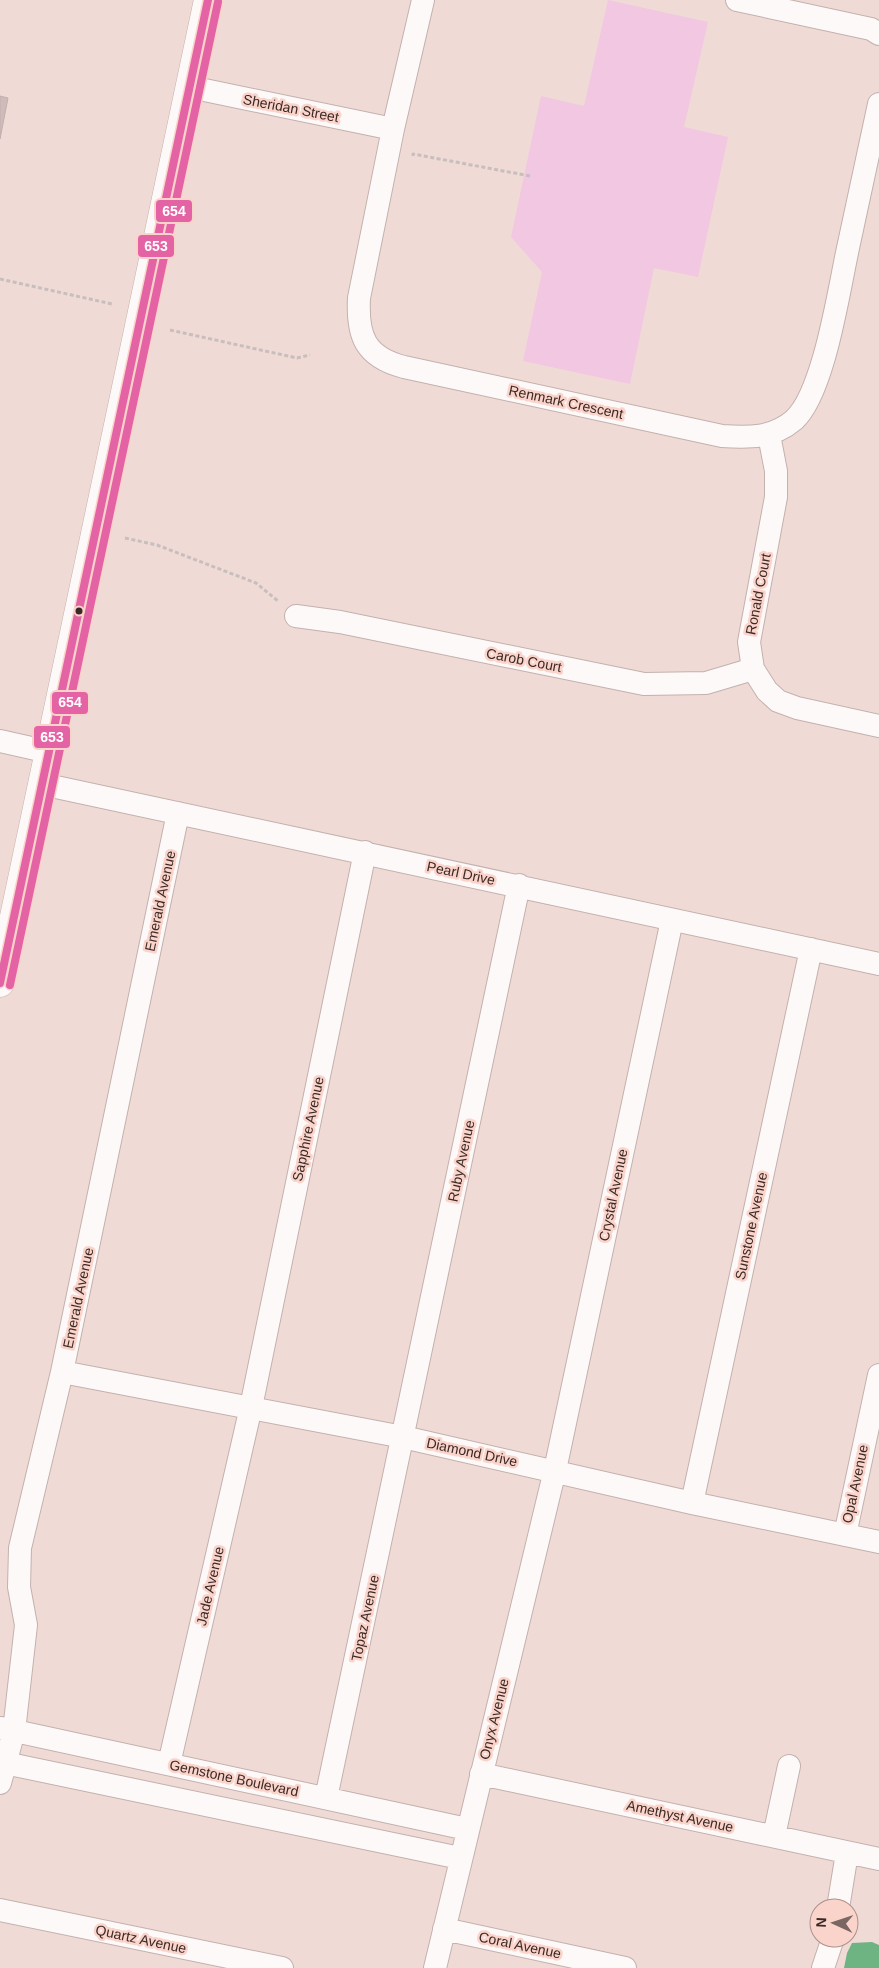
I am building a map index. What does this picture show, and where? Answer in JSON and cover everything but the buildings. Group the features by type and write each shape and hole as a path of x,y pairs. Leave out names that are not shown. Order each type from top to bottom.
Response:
{"main road":[{"path":"0,983 208,0"}],"street":[{"name":"Renmark Crescent","path":"423,0 393,129 359,298 359,330 371,351 386,363 722,436 751,438 769,434 794,420 811,395 826,348 879,104"},
{"path":"737,0 871,28 879,34"},
{"name":"Sheridan Street","path":"190,88 393,129"},
{"name":"Ronald Court","path":"769,434 776,471 776,497 749,642 752,669 767,691 778,701 879,726"},
{"name":"Carob Court","path":"296,616 340,622 644,684 706,683 752,669"},
{"path":"0,741 49,752"},
{"name":"Pearl Drive","path":"42,784 366,852 879,964"},
{"name":"Emerald Avenue","path":"2,1770 7,1729 26,1624 19,1587 20,1548 62,1372 178,813"},
{"name":"Sapphire Avenue","path":"251,1407 366,852"},
{"name":"Ruby Avenue","path":"403,1437 519,885"},
{"name":"Crystal Avenue","path":"555,1470 672,920"},
{"name":"Sunstone Avenue","path":"692,1503 811,949"},
{"name":"Diamond Drive","path":"62,1372 403,1437 555,1470 692,1503 879,1542"},
{"name":"Opal Avenue","path":"845,1534 879,1375"},
{"name":"Jade Avenue","path":"169,1764 251,1407"},
{"name":"Topaz Avenue","path":"326,1798 403,1437"},
{"name":"Onyx Avenue","path":"435,1968 555,1470"},
{"name":"Gemstone Boulevard","path":"7,1729 467,1829"},
{"path":"774,1836 789,1766"},
{"path":"2,1770 460,1858"},
{"name":"Amethyst Avenue","path":"481,1774 879,1859"},
{"path":"840,1898 847,1853"},
{"name":"Quartz Avenue","path":"0,1910 282,1968"},
{"name":"Coral Avenue","path":"444,1928 626,1968"},
{"path":"823,1968 830,1948"}],"path":[{"path":"411,162 413,154 530,176"},
{"path":"0,279 112,304"},
{"path":"170,330 297,358 310,355"},
{"path":"125,538 157,545 256,583 296,616"}],"shaded area":[{"path":"608,0 708,22 684,127 728,137 698,277 654,268 630,384 523,361 542,272 511,237 541,96 584,106"},
{"path":"872,1942 879,1945 879,1968 844,1968 850,1948 859,1948 859,1943"}],"transit line":[{"name":"653","path":"0,983 208,0"},
{"name":"654","path":"10,985 218,2"}]}
